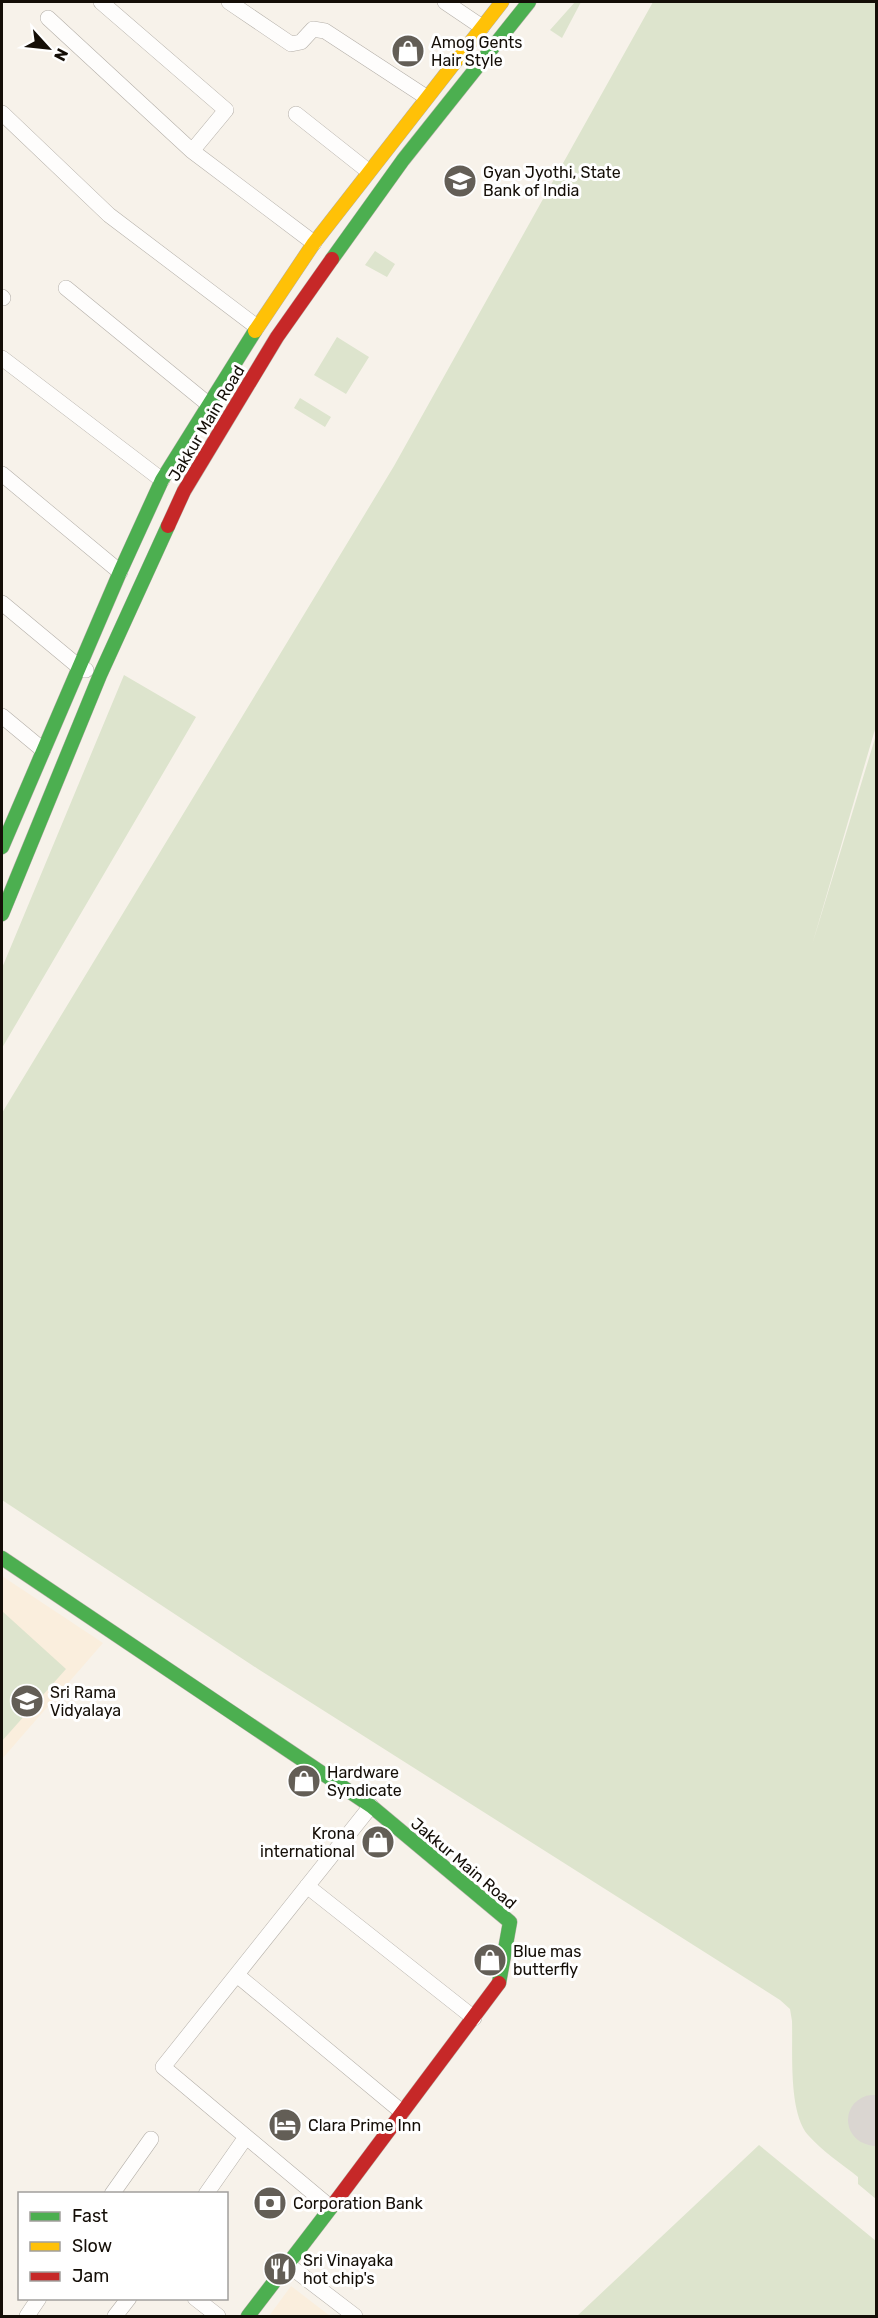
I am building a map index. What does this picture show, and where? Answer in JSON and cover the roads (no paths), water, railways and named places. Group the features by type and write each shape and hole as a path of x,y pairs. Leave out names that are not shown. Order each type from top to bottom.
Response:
{"main road":[{"name":"Jakkur Main Road","path":"2,847 162,480 257,327 314,243 502,2"},
{"name":"Jakkur Main Road","path":"2,914 100,675 184,490 277,337 403,160 529,2"},
{"path":"386,148 403,160"},
{"name":"Jakkur Main Road","path":"2,1558 371,1806 510,1922 499,1984 248,2316"}],"street":[{"path":"101,2 226,110 192,151"},
{"path":"229,2 291,44 301,42 313,29 325,31 426,97"},
{"path":"445,2 482,27"},
{"path":"48,18 192,151 314,243"},
{"path":"2,113 110,215 257,327"},
{"path":"296,114 368,171"},
{"path":"66,288 208,404"},
{"path":"2,358 162,480"},
{"path":"2,474 120,572"},
{"path":"2,603 79,667 100,675"},
{"path":"2,716 43,750"},
{"path":"330,2208 163,2067 371,1806"},
{"path":"307,1886 474,2018"},
{"path":"237,1975 402,2112"},
{"path":"207,2192 246,2137"},
{"path":"113,2192 151,2139"},
{"path":"287,2264 355,2316"},
{"path":"27,2316 38,2300"},
{"path":"115,2316 127,2300"},
{"path":"198,2300 218,2316"}],"place":[{"name":"Amog Gents Hair Style","path":"408,51"},
{"name":"Gyan Jyothi, State Bank of India","path":"460,181"},
{"name":"Sri Rama Vidyalaya","path":"27,1701"},
{"name":"Hardware Syndicate","path":"304,1781"},
{"name":"Krona international","path":"378,1842"},
{"name":"Blue mas butterfly","path":"490,1960"},
{"name":"Clara Prime Inn","path":"285,2125"},
{"name":"Corporation Bank","path":"270,2203"},
{"name":"Sri Vinayaka hot chip's","path":"280,2269"}]}
